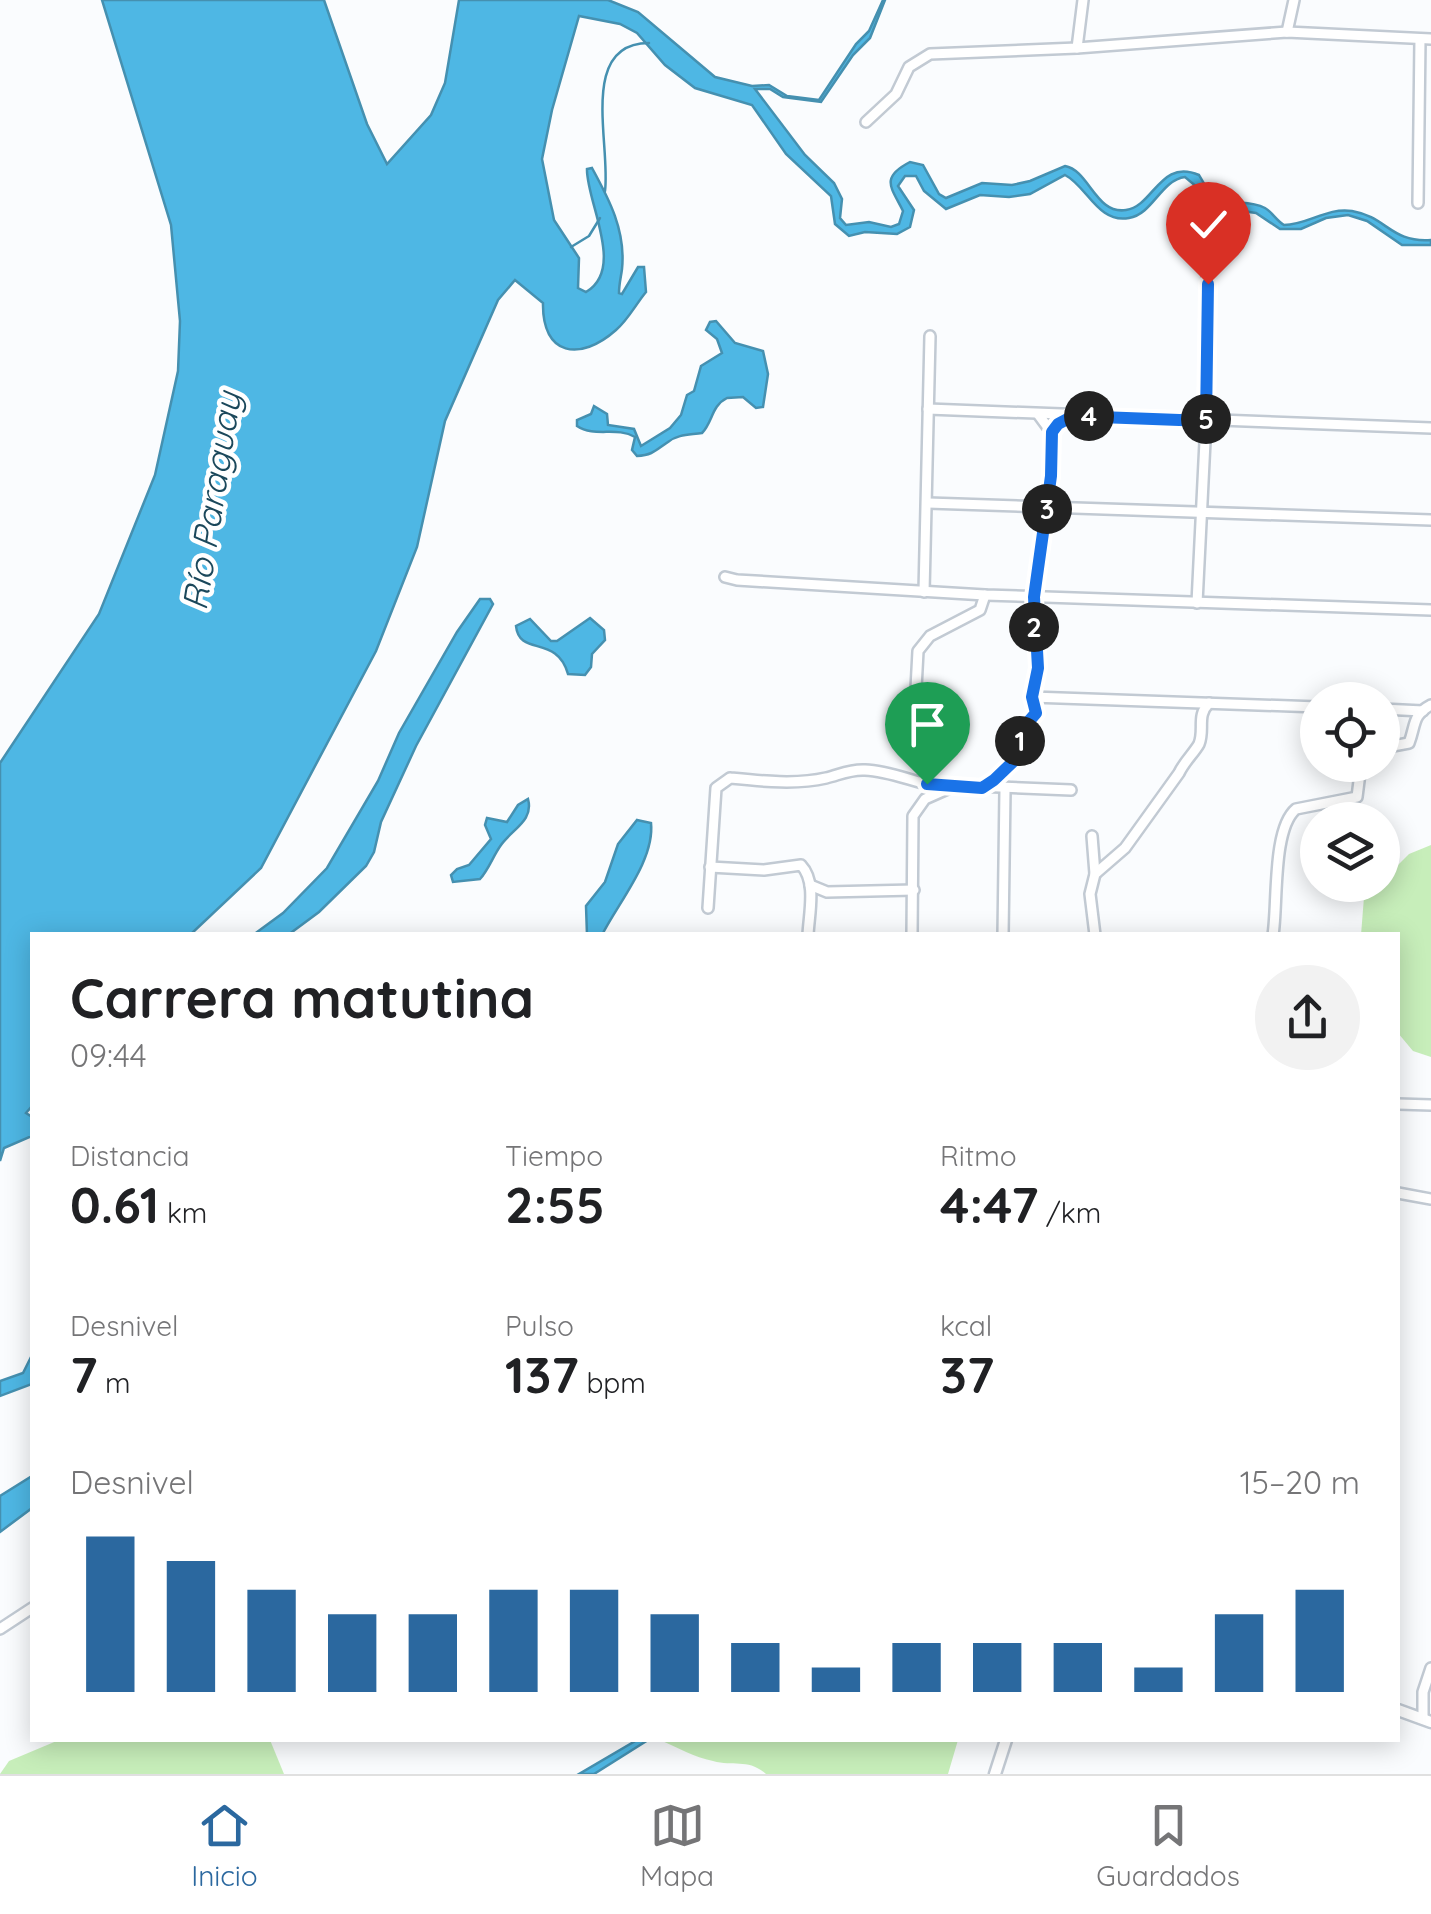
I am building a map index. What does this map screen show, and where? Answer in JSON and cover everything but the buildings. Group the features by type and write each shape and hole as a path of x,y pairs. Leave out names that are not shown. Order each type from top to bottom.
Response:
{"main road":[{"path":"1400,1711 1427,1720"},
{"path":"995,1774 1005,1742"}],"street":[{"path":"1077,48 1083,0"},
{"path":"1287,32 1294,0"},
{"path":"866,122 896,94 907,70 921,56 1287,32 1426,39 1418,203"},
{"path":"1197,603 1206,421 1207,267"},
{"path":"924,592 930,336"},
{"path":"928,409 1431,428"},
{"path":"1038,414 1052,432"},
{"path":"1036,713 1032,697 1038,668 1034,597 1047,507 1052,432 1073,416"},
{"path":"928,503 1431,520"},
{"path":"725,577 985,596 1431,610"},
{"path":"914,726 918,651 930,636 980,610 985,596"},
{"path":"1032,697 1300,706"},
{"path":"982,788 1013,764 1024,727 1036,713 1060,698"},
{"path":"1095,874 1125,848 1189,754 1198,747 1201,713 1209,702"},
{"path":"1400,709 1427,709"},
{"path":"1400,745 1409,743 1412,723 1427,709"},
{"path":"708,908 716,788 730,778 824,779 842,772 868,770 927,784 1071,790"},
{"path":"1273,932 1281,839 1289,815 1307,806 1357,797 1359,782"},
{"path":"912,932 913,816 917,806 933,794 959,785"},
{"path":"1002,932 1005,790"},
{"path":"1092,836 1095,874 1090,894 1095,932"},
{"path":"710,867 764,870 802,865 810,884 808,932"},
{"path":"810,884 827,892 914,890"},
{"path":"1400,1104 1431,1105"},
{"path":"1400,1193 1431,1199"},
{"path":"0,1628 30,1609"},
{"path":"1427,1720 1423,1692 1431,1668"}],"green space":[{"path":"1431,845 1431,1057 1413,1051 1400,1035 1400,932 1361,932 1364,902 1400,902 1400,863 1409,854"},
{"path":"54,1742 271,1742 284,1774 0,1774 9,1761"},
{"path":"665,1742 957,1742 948,1774 766,1774 747,1764 699,1757"}],"water":[{"name":"Río Paraguay","path":"102,0 324,0 367,124 387,164 431,115 445,83 459,0 608,0 638,12 715,77 752,86 769,85 787,96 819,100 869,31 885,0 870,38 853,55 821,102 783,97 770,89 755,89 805,155 834,183 842,199 840,218 846,225 899,224 903,211 892,190 891,178 910,162 923,165 939,194 946,198 982,183 1012,185 1030,181 1065,166 1116,210 1136,207 1166,178 1186,171 1199,175 1223,200 1256,204 1284,225 1352,211 1407,238 1431,240 1431,245 1402,245 1367,221 1348,215 1326,218 1301,229 1280,229 1256,213 1222,208 1185,177 1170,184 1137,215 1118,218 1101,210 1065,175 1030,194 980,195 946,209 924,191 916,176 905,176 898,186 914,210 910,227 897,234 865,232 849,236 835,224 831,196 786,154 752,105 695,88 665,65 637,33 620,24 579,16 542,159 554,220 579,258 578,288 586,292 603,268 604,251 588,183 587,169 592,168 619,229 623,255 619,293 622,294 638,267 644,267 646,292 616,330 589,347 577,349 556,343 544,321 543,303 515,280 498,300 445,421 417,547 376,651 261,868 193,932 30,932 30,1108 26,1113 30,1116 30,1137 4,1148 0,1161 0,763 99,614 155,475 178,371 180,321 171,225"},
{"path":"716,321 735,343 763,351 768,374 763,407 756,408 743,397 727,398 718,405 702,433 684,435 637,456 632,450 635,437 577,426 577,420 591,414 594,406 607,414 608,425 634,429 641,446 670,428 681,415 687,395 694,391 701,366 722,353 717,339 706,330 710,322"},
{"path":"480,599 490,599 493,604 416,746 381,822 374,852 366,866 319,912 292,932 257,932 283,913 327,868 457,632"},
{"path":"590,618 604,630 605,640 592,654 591,667 585,675 568,674 556,654 524,641 516,626 530,619 551,641 557,641"},
{"path":"528,799 525,819 501,845 480,879 453,882 451,875 469,865 491,839 485,825 487,818 507,822 518,805"},
{"path":"637,820 651,823 647,852 634,881 604,932 587,932 586,906 605,882 618,844"},
{"path":"30,1359 30,1385 0,1396 0,1381 23,1373"},
{"path":"30,1477 30,1510 0,1532 0,1496"},
{"path":"634,1742 645,1742 594,1774 579,1774"}],"waterway":[{"path":"605,191 605,78 613,60 627,47 649,43"},
{"path":"571,247 589,236 600,218"}],"route":[{"path":"927,784 982,788 1008,770 1018,757 1024,727 1036,713 1032,697 1038,668 1034,597 1051,476 1052,432 1073,416 1206,421 1208,284"}]}
